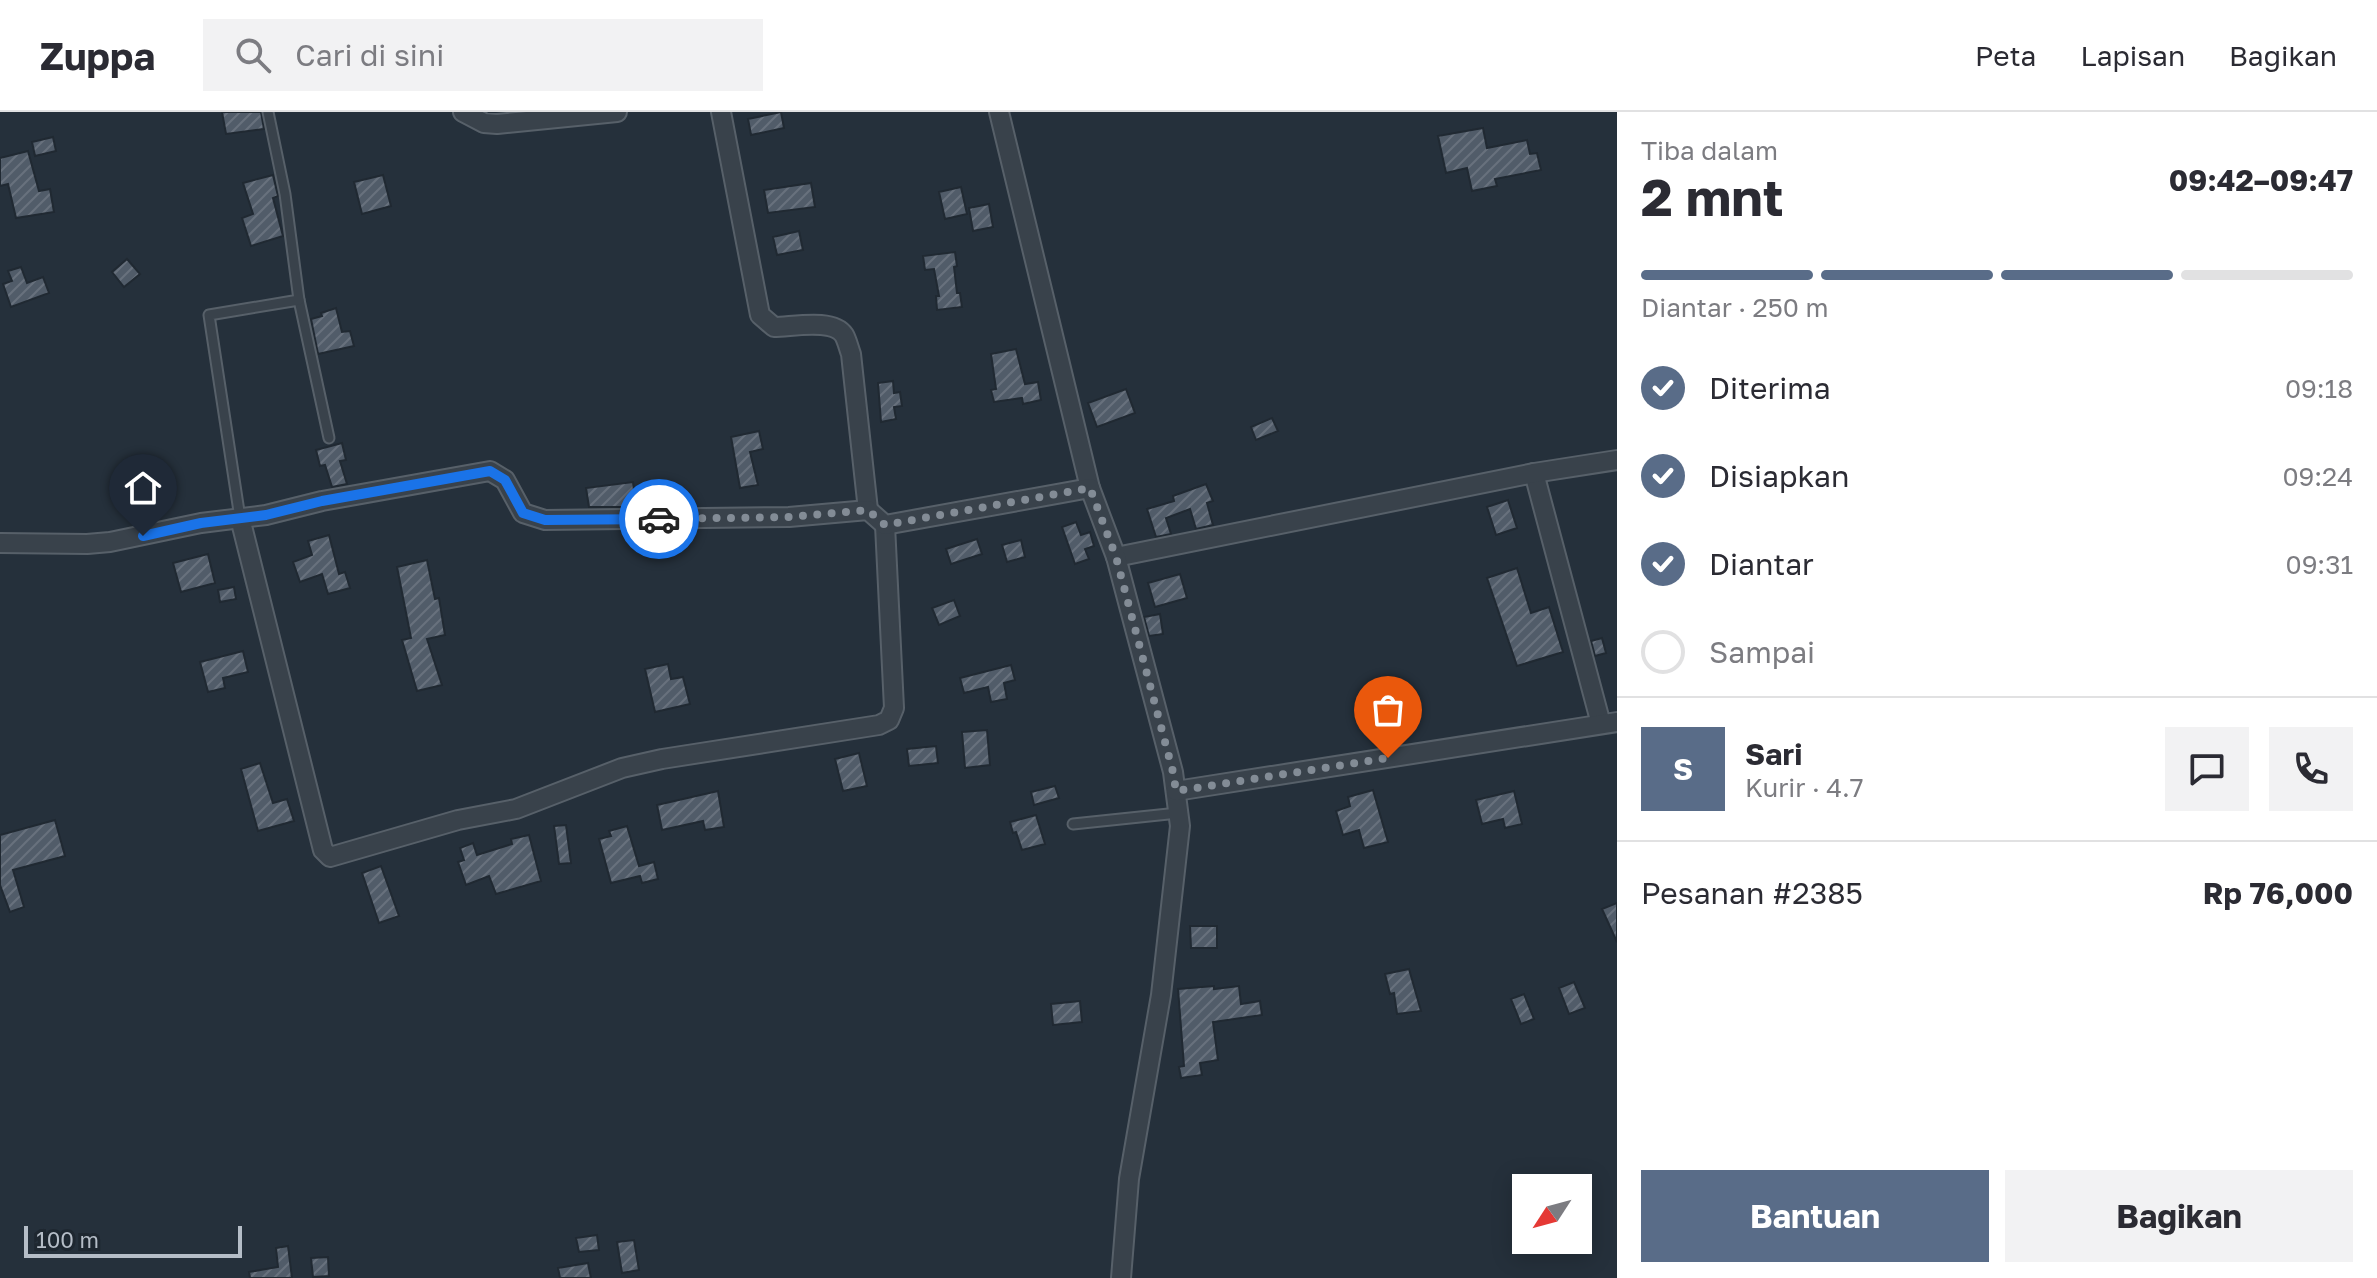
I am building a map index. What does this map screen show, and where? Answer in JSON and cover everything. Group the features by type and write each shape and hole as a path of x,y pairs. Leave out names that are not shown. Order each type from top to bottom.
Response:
{"street":[{"path":"463,112 484,123 497,124 605,113"},
{"path":"240,518 323,850 330,857 458,820 516,809 622,768 879,725 889,720 894,708 885,525 868,510 851,354 844,336 836,328 824,324 774,327 760,315 721,112"},
{"path":"999,112 1090,488 1116,557 1176,791 1180,837 1163,979 1129,1179 1121,1278"},
{"path":"1116,557 1534,473 1617,460"},
{"path":"0,543 110,542 490,471 505,480 523,513 545,520 789,517 868,510"},
{"path":"1176,791 1609,723 1534,473"},
{"path":"885,525 1090,488"}],"lane":[{"path":"268,112 285,194 299,300 329,438"},
{"path":"240,518 209,315 299,300"},
{"path":"1073,824 1178,813"}],"building":[{"path":"222,112 261,112 264,129 226,134"},
{"path":"781,112 784,128 751,135 748,119"},
{"path":"1483,128 1487,148 1527,140 1530,154 1537,153 1541,170 1495,179 1497,186 1472,191 1467,168 1446,173 1438,136"},
{"path":"53,137 56,151 35,156 32,142"},
{"path":"28,151 39,191 50,189 54,212 16,218 8,184 0,186 0,158"},
{"path":"273,175 278,196 273,198 283,236 251,246 242,218 253,214 243,183"},
{"path":"383,175 391,206 362,214 354,182"},
{"path":"811,183 815,207 768,213 764,190"},
{"path":"961,187 967,214 945,219 939,192"},
{"path":"989,204 993,227 973,231 969,208"},
{"path":"799,231 803,250 777,255 773,237"},
{"path":"955,252 957,293 960,293 962,307 937,310 936,296 939,296 934,269 925,270 923,256"},
{"path":"127,259 140,274 124,287 112,272"},
{"path":"21,267 27,283 43,277 49,293 11,307 3,284 12,281 8,271"},
{"path":"336,308 342,332 350,331 354,346 318,354 311,319"},
{"path":"1016,349 1025,384 1038,382 1041,400 1023,404 1022,398 994,402 991,390 996,389 991,354"},
{"path":"893,381 894,393 900,392 902,406 894,407 896,419 881,422 878,383"},
{"path":"1126,389 1135,413 1097,427 1088,403"},
{"path":"1272,418 1278,431 1256,440 1251,427"},
{"path":"759,431 763,449 750,452 758,485 740,488 731,437"},
{"path":"342,443 346,460 340,461 347,484 332,487 325,465 320,466 316,450"},
{"path":"633,482 633,507 589,507 586,488"},
{"path":"1206,484 1213,501 1207,503 1213,525 1196,529 1190,509 1166,518 1171,534 1156,537 1147,509 1174,501 1173,496"},
{"path":"1508,500 1517,528 1496,535 1487,507"},
{"path":"1076,522 1081,535 1090,532 1094,546 1085,549 1089,559 1075,564 1062,527"},
{"path":"329,535 339,574 345,572 350,588 328,594 322,574 300,582 293,562 312,555 308,541"},
{"path":"977,539 982,554 951,564 946,549"},
{"path":"1021,540 1025,557 1007,562 1002,545"},
{"path":"208,554 215,583 181,592 173,563"},
{"path":"427,560 435,599 439,598 445,635 427,639 442,685 417,691 402,640 411,638 397,567"},
{"path":"1517,568 1531,613 1549,607 1563,652 1517,666 1487,578"},
{"path":"1180,574 1187,598 1155,607 1148,583"},
{"path":"234,587 236,599 220,602 218,590"},
{"path":"954,600 960,616 939,625 932,608"},
{"path":"1160,614 1163,634 1149,636 1144,617"},
{"path":"1602,638 1606,653 1595,656 1591,641"},
{"path":"243,651 248,672 223,678 225,688 208,692 200,662"},
{"path":"668,664 671,679 683,677 690,704 655,712 645,669"},
{"path":"1011,665 1015,680 1004,683 1007,699 991,702 988,687 964,693 960,678"},
{"path":"987,730 990,765 965,768 962,732"},
{"path":"936,746 938,763 909,766 907,749"},
{"path":"859,753 867,786 843,791 835,759"},
{"path":"260,763 273,803 287,799 294,821 258,831 241,769"},
{"path":"1055,786 1059,798 1034,805 1031,792"},
{"path":"1373,790 1388,842 1364,848 1359,830 1343,835 1336,811 1350,806 1348,797"},
{"path":"718,791 724,827 705,830 703,821 662,830 657,805"},
{"path":"1514,791 1522,824 1505,828 1503,819 1482,824 1476,800"},
{"path":"1036,815 1045,844 1022,850 1010,822"},
{"path":"55,820 65,856 13,870 24,907 10,912 0,885 0,835"},
{"path":"566,825 571,863 559,864 554,826"},
{"path":"627,826 639,866 654,862 658,879 642,883 640,876 611,883 599,839 611,836 609,831"},
{"path":"529,835 541,881 496,894 489,876 466,885 458,862 464,860 460,848 473,843 477,855 512,844 511,839"},
{"path":"381,866 399,916 379,923 362,873"},
{"path":"1617,903 1617,942 1602,909"},
{"path":"1190,926 1217,926 1217,948 1191,948"},
{"path":"1409,969 1421,1011 1397,1014 1394,993 1390,994 1385,974"},
{"path":"1574,982 1585,1008 1569,1014 1559,988"},
{"path":"1214,986 1214,989 1239,986 1241,1004 1260,1001 1262,1015 1213,1022 1218,1060 1200,1063 1202,1075 1181,1078 1179,1067 1184,1066 1178,989"},
{"path":"1524,994 1534,1019 1521,1024 1511,999"},
{"path":"1080,1001 1082,1022 1053,1025 1051,1004"},
{"path":"597,1235 599,1250 579,1252 576,1238"},
{"path":"634,1240 639,1270 622,1273 617,1242"},
{"path":"288,1246 292,1278 250,1278 249,1272 278,1267 276,1248"},
{"path":"328,1257 329,1276 313,1277 311,1258"},
{"path":"588,1263 591,1278 560,1278 558,1268"}],"way so far":[{"path":"659,519 789,517 868,510 885,525 1090,488 1116,557 1176,791 1388,758"}],"route":[{"path":"143,536 490,471 505,480 523,513 545,520 659,519"}]}
